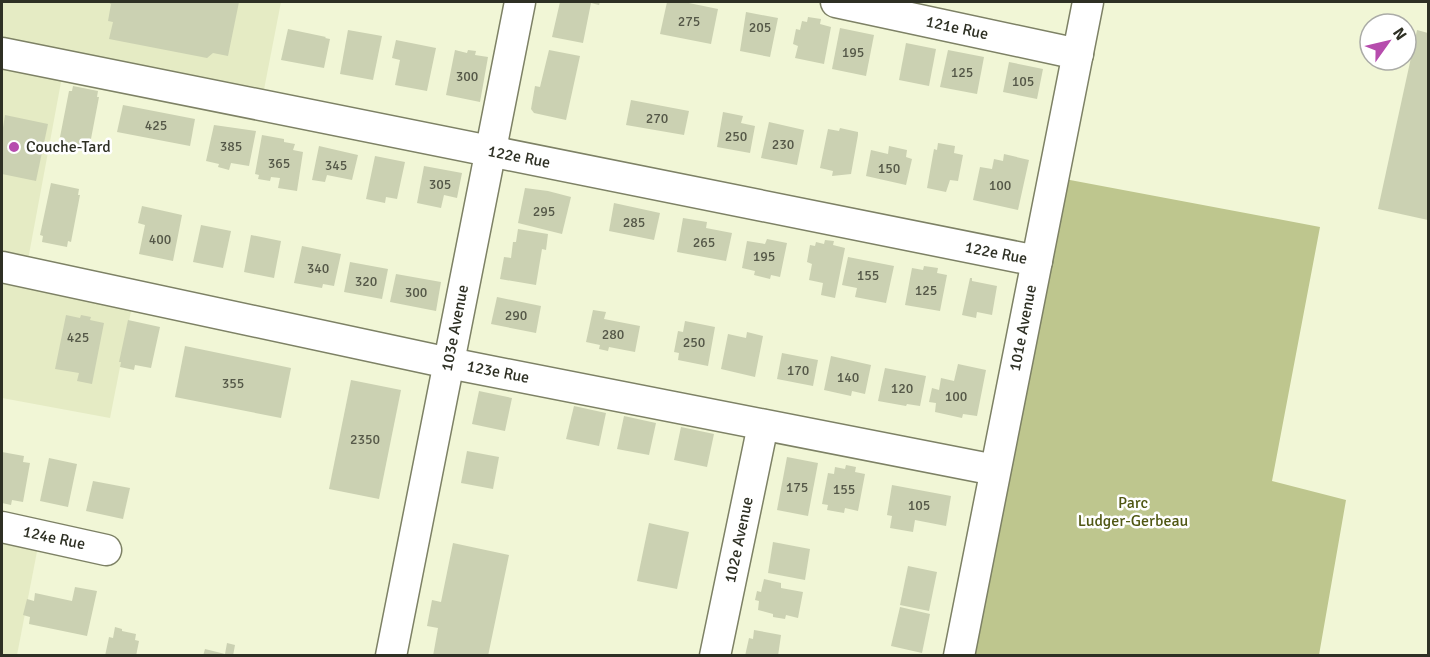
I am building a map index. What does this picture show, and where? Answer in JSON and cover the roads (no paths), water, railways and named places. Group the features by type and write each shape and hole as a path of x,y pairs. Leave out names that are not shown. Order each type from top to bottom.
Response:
{"street":[{"name":"103e Avenue","path":"391,656 520,2"},
{"name":"121e Rue","path":"836,2 1078,54"},
{"name":"101e Avenue","path":"959,656 1088,2"},
{"name":"122e Rue","path":"2,53 1037,261"},
{"name":"123e Rue","path":"2,267 449,363 995,470"},
{"name":"102e Avenue","path":"715,656 763,425"},
{"name":"124e Rue","path":"2,527 105,550"}],"place":[{"name":"Couche-Tard","path":"14,147"}],"park label":[{"name":"Parc Ludger-Gerbeau","path":"1133,512"}]}
